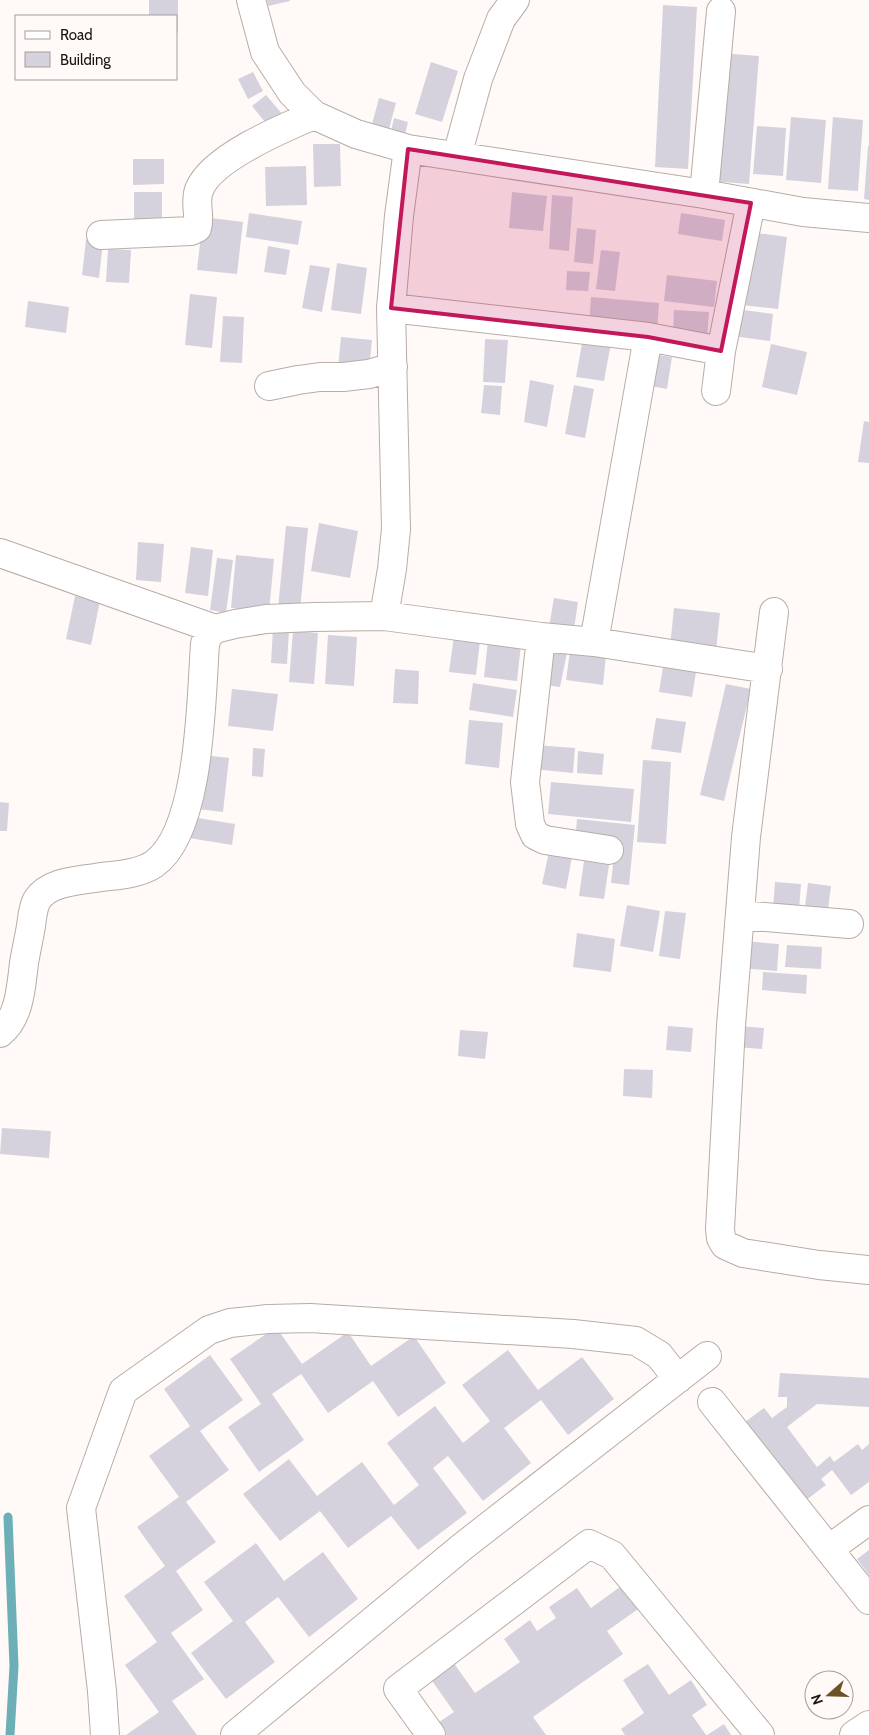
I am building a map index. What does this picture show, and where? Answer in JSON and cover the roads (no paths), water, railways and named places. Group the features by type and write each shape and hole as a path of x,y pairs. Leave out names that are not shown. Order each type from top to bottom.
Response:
{"street":[{"path":"251,0 265,52 292,93 314,115 356,134 408,149 704,194 803,212 869,218"},
{"path":"457,156 478,79 501,19 515,0"},
{"path":"704,194 721,11"},
{"path":"101,235 191,231 196,228 199,222 197,198 200,188 209,175 239,151 314,115"},
{"path":"384,616 392,570 396,529 392,308 399,216 408,149"},
{"path":"716,391 721,351 752,203"},
{"path":"392,308 648,337 721,351"},
{"path":"594,642 648,337"},
{"path":"269,386 298,380 369,374 393,367"},
{"path":"0,553 215,630"},
{"path":"774,612 746,836 731,1026 721,1238 725,1245 743,1253 819,1265 869,1270"},
{"path":"0,1033 6,1028 17,1005 22,986 24,963 36,901 44,892 63,883 132,872 153,864 169,848 186,814 198,748 205,644 208,636 215,630 235,624 266,619 384,616 541,637 594,642 768,669"},
{"path":"541,637 525,782 530,824 536,835 546,840 609,850"},
{"path":"740,915 849,924"},
{"path":"105,1735 102,1691 81,1508 123,1390 209,1330 230,1323 268,1319 310,1318 573,1334 636,1341 659,1355 678,1379"},
{"path":"235,1735 462,1547 708,1356"},
{"path":"712,1402 869,1600"},
{"path":"829,1549 869,1520"},
{"path":"431,1735 398,1689 588,1544 612,1555 760,1735"},
{"path":"854,1735 869,1725"}],"waterway":[{"path":"8,1517 14,1666 10,1735"}]}
